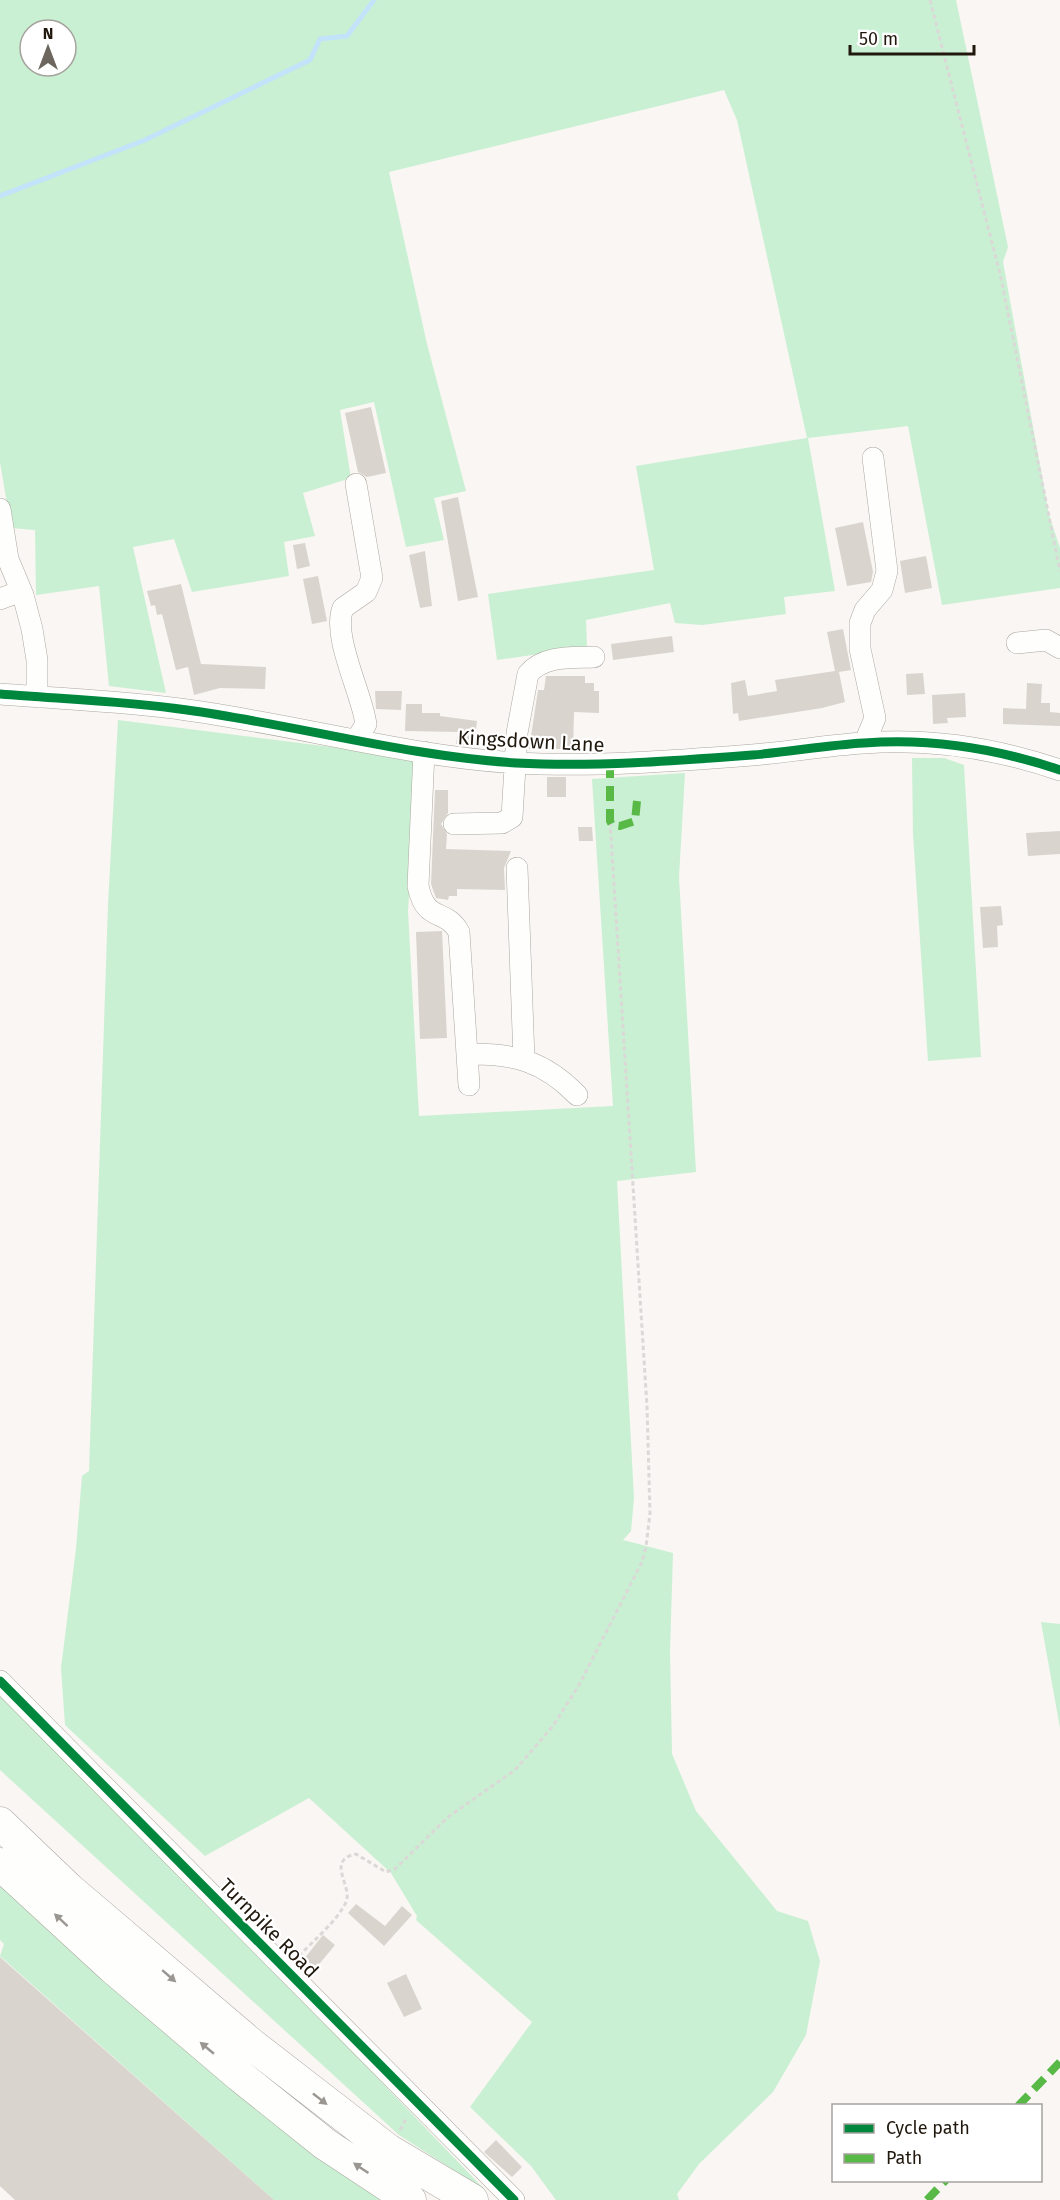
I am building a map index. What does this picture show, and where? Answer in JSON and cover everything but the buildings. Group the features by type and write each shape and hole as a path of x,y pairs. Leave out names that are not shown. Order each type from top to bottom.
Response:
{"highway":[{"path":"0,1823 69,1889 251,2044 388,2150 472,2200"},
{"path":"0,1864 113,1968 240,2076 325,2144 410,2200"}],"street":[{"path":"865,742 875,718 860,649 860,623 865,610 882,590 887,571 873,458"},
{"path":"356,484 372,578 366,592 343,608 340,619 345,648 366,724 357,739"},
{"path":"0,509 4,560 21,591 35,644 37,697"},
{"path":"0,599 21,591"},
{"path":"1017,643 1046,640 1060,648"},
{"path":"454,824 502,824 512,817 522,702 528,674 534,666 548,660 594,657"},
{"name":"Kingsdown Lane","path":"0,694 186,710 424,752 515,763 610,763 752,755 865,742 957,746 1024,759 1060,770"},
{"path":"424,752 418,886 422,902 429,912 450,921 459,932 469,1085"},
{"path":"517,867 524,1059"},
{"path":"467,1054 495,1054 524,1059 577,1095"},
{"name":"Turnpike Road","path":"0,1681 514,2200"}],"path":[{"path":"930,0 1001,278 1060,572"},
{"path":"286,1971 345,1904 347,1892 341,1868 344,1860 356,1854 386,1872 395,1869 448,1817 515,1770 530,1755 578,1687 642,1562 650,1514 647,1407 610,822"}],"green space":[{"path":"0,0 956,0 1008,247 1003,262 1049,515 1060,548 1060,588 942,605 908,426 808,438 835,591 784,597 786,614 702,625 675,623 670,603 586,620 587,647 497,660 488,594 654,570 636,466 807,438 737,120 724,90 389,172 427,344 466,491 434,498 444,540 406,547 374,402 340,410 351,478 303,493 315,536 284,542 289,576 192,592 174,539 133,547 166,693 109,686 99,586 36,595 35,530 11,528 0,462"},
{"path":"118,720 418,758 408,911 419,1116 613,1106 592,779 685,773 679,877 696,1172 617,1181 634,1498 631,1531 623,1540 673,1553 670,1651 672,1754 696,1811 777,1911 808,1921 820,1961 806,2035 773,2092 699,2164 677,2194 679,2200 556,2200 531,2166 470,2107 532,2022 416,1920 417,1916 391,1873 309,1798 205,1856 65,1725 61,1668 76,1549 82,1476 89,1471 108,905"},
{"path":"912,758 944,758 964,765 981,1057 928,1061 913,834"},
{"path":"1041,1622 1060,1624 1060,1728"},
{"path":"0,1695 290,1987 486,2191 399,2135 0,1770"},
{"path":"0,1883 387,2200 274,2200 0,1956 4,1944 0,1940"}],"waterway":[{"path":"0,196 145,140 310,60 320,39 347,36 374,0"}],"marked path":[{"path":"610,763 610,821 612,825 620,826 635,821 637,801"},
{"path":"1020,2104 1060,2062"},
{"path":"927,2200 944,2182"}],"cycle path":[{"path":"0,694 117,702 187,710 433,754 516,763 604,764 664,761 766,754 850,744 914,742 988,751 1060,770"},
{"path":"0,1681 514,2200"}]}
